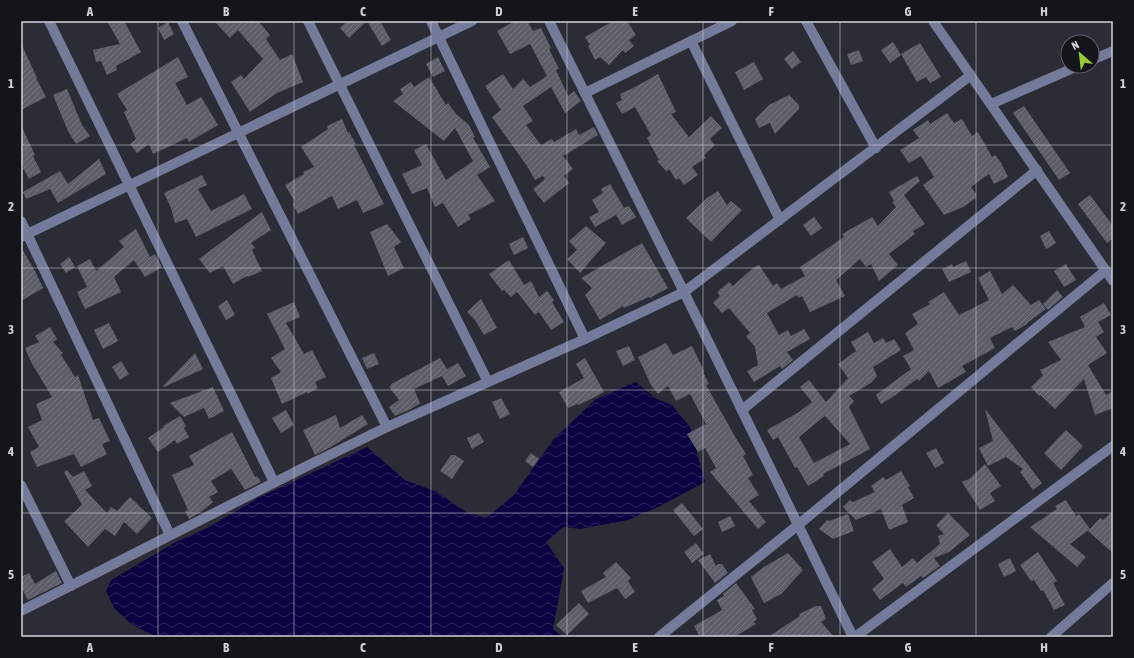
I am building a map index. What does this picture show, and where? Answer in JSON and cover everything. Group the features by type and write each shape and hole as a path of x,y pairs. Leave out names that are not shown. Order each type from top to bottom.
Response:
{"street":[{"path":"49,21 274,482"},
{"path":"182,21 387,426"},
{"path":"308,21 488,382"},
{"path":"431,21 585,339"},
{"path":"24,236 472,21"},
{"path":"549,21 854,637 1113,446"},
{"path":"585,93 732,21"},
{"path":"806,21 876,148"},
{"path":"933,21 1113,281"},
{"path":"691,41 780,220"},
{"path":"1100,57 1113,51"},
{"path":"991,104 1060,74"},
{"path":"21,611 387,426 585,339 684,292 876,148 970,75"},
{"path":"742,410 1036,170"},
{"path":"21,221 24,236 170,535"},
{"path":"659,637 798,525 1106,270"},
{"path":"21,485 70,586"},
{"path":"1051,637 1113,583"}],"water":[{"path":"636,382 655,398 672,405 690,427 705,482 658,507 628,520 581,529 563,527 546,542 564,568 553,629 563,637 155,637 130,623 114,608 106,591 111,580 176,542 209,527 258,498 367,447 405,480 437,492 468,513 486,518 514,495 553,440 596,399"}],"building":[{"path":"107,21 124,21 141,52 116,66 117,70 107,75 101,61 96,62 93,50 120,44"},
{"path":"214,21 258,21 270,35 266,39 280,60 292,54 303,82 277,93 250,112 231,82 241,75 244,79 263,59 238,30 230,38"},
{"path":"347,21 367,21 349,38 340,28"},
{"path":"367,21 380,21 391,40 382,46"},
{"path":"515,21 527,21 533,31 541,28 551,48 549,49 559,69 556,70 568,96 574,91 581,101 565,113 551,87 523,106 533,121 526,125 541,145 552,139 554,142 576,129 579,135 594,127 598,135 563,156 573,169 564,176 569,183 544,203 533,189 545,179 543,176 535,180 527,166 492,117 501,110 485,86 503,74 513,89 523,79 530,87 547,76 530,44 510,54 497,31"},
{"path":"613,21 627,21 636,35 629,40 634,46 625,53 623,50 609,65 600,57 595,60 588,46 590,45 585,37"},
{"path":"168,22 174,34 164,40 158,28"},
{"path":"893,42 901,55 890,63 881,50"},
{"path":"21,43 46,97 21,110"},
{"path":"920,43 941,77 930,83 926,77 917,82 901,54"},
{"path":"859,50 863,61 851,65 847,54"},
{"path":"793,51 801,62 792,69 784,59"},
{"path":"178,57 188,77 175,83 187,105 201,97 218,125 189,142 187,138 153,154 149,144 137,153 130,144 136,139 124,112 127,110 117,94"},
{"path":"438,57 445,71 433,77 426,64"},
{"path":"754,62 763,79 744,90 735,72"},
{"path":"658,74 676,112 671,114 689,137 711,116 722,128 710,139 715,145 704,155 706,158 692,167 698,175 684,185 679,178 676,180 669,169 667,172 657,161 659,160 647,138 651,135 635,107 622,114 616,103 622,100 620,94"},
{"path":"429,77 446,105 448,103 456,114 469,125 475,137 473,138 490,167 477,175 495,201 468,215 471,219 458,227 443,203 435,207 427,188 412,194 402,174 422,165 414,150 426,144 446,180 473,161 455,128 444,141 393,101 403,94 400,89 411,82 414,87"},
{"path":"67,89 82,125 90,136 76,144 68,131 53,95"},
{"path":"789,95 799,105 799,109 775,134 770,123 759,128 755,119 769,105"},
{"path":"1024,106 1070,173 1059,180 1013,113"},
{"path":"947,113 954,123 962,119 972,136 978,132 992,157 995,155 1000,161 1008,177 994,184 989,174 971,187 976,194 976,198 963,207 944,215 923,185 934,177 921,156 909,163 900,150 919,138 913,130 928,120 930,124"},
{"path":"342,119 348,133 349,132 356,144 354,145 384,204 363,213 357,200 338,209 332,196 298,214 293,204 295,202 285,185 304,174 303,172 314,167 301,147 328,129 327,126"},
{"path":"21,125 41,172 29,179 21,164"},
{"path":"99,159 106,174 58,203 50,189 26,199 23,192 60,171 68,184"},
{"path":"202,175 207,185 198,189 211,211 244,194 252,209 196,237 187,219 175,223 171,208 164,193"},
{"path":"917,176 920,181 904,195 925,224 913,231 915,234 889,254 898,265 879,281 871,264 866,267 860,259 836,280 845,296 810,312 802,296 799,298 797,295 767,313 779,335 788,330 791,336 804,329 810,339 787,352 793,360 782,369 780,366 754,382 747,371 758,365 755,347 746,336 750,333 729,308 722,313 713,303 720,296 717,292 729,282 733,286 754,267 759,265 773,286 777,283 781,289 805,276 800,267 844,237 842,234 872,217 878,226 896,207 892,202 894,201 889,192"},
{"path":"610,184 624,208 629,206 636,217 622,225 616,215 595,227 589,217 599,212 592,200 603,193 601,189"},
{"path":"718,191 727,205 731,201 742,210 711,242 686,218 707,198"},
{"path":"1090,195 1113,226 1113,238 1107,243 1078,204"},
{"path":"262,212 271,230 251,243 255,248 252,250 262,271 248,277 247,276 233,284 223,266 210,273 199,259"},
{"path":"814,217 822,228 811,236 803,225"},
{"path":"387,224 401,242 394,247 404,268 388,276 370,232"},
{"path":"586,226 606,243 580,273 567,259 577,250 569,241"},
{"path":"136,229 150,257 155,254 162,267 145,277 134,260 114,277 121,292 85,309 77,292 87,287 77,266 90,259 96,271 124,247 119,241"},
{"path":"1049,231 1056,243 1046,249 1040,236"},
{"path":"523,237 528,248 514,255 509,244"},
{"path":"642,243 668,288 650,298 649,297 624,308 623,306 600,320 585,295 592,288 581,278"},
{"path":"21,247 43,288 21,301"},
{"path":"69,257 75,267 66,273 60,264"},
{"path":"509,260 524,285 531,281 539,297 547,291 554,300 552,302 564,322 551,330 539,312 535,315 517,292 511,297 504,290 502,291 489,274"},
{"path":"966,261 971,272 949,282 942,269 952,264 953,267"},
{"path":"1066,264 1076,280 1064,287 1054,271"},
{"path":"990,271 1002,294 1013,285 1031,305 1039,300 1046,309 1027,324 1015,331 1012,327 990,338 995,348 962,366 966,372 938,388 929,371 919,381 917,379 881,404 876,395 911,369 903,356 914,350 905,333 918,324 912,314 930,304 928,302 944,292 959,315 989,300 978,278"},
{"path":"1057,290 1063,297 1048,310 1043,304"},
{"path":"481,299 497,328 484,335 475,320 467,312"},
{"path":"227,300 235,315 226,320 218,306"},
{"path":"294,302 300,317 286,323 304,354 312,350 326,377 315,382 318,388 282,404 271,378 281,372 271,358 285,349 267,314"},
{"path":"1104,303 1111,315 1098,322 1104,332 1096,337 1107,353 1088,365 1106,395 1113,391 1113,408 1095,415 1084,379 1055,409 1040,395 1039,396 1031,387 1043,375 1040,370 1061,360 1048,342 1085,327 1080,317"},
{"path":"109,323 118,341 103,349 94,330"},
{"path":"50,327 57,339 53,342 63,353 61,355 75,377 78,375 93,420 99,418 110,441 102,444 107,454 81,467 74,454 37,467 30,452 39,447 28,427 42,420 36,404 52,397 31,362 25,348 39,342 35,336"},
{"path":"868,332 874,343 883,338 886,343 894,339 901,350 873,367 877,376 871,383 849,396 854,401 849,407 870,449 823,474 824,476 808,486 797,467 795,468 778,437 773,440 767,430 799,412 812,402 800,387 809,380 826,402 848,378 838,364 856,351 851,342","holes":["825,416 850,444 814,463 799,437"]},
{"path":"666,343 673,355 692,346 709,384 706,385 746,454 743,456 753,475 748,478 759,495 749,501 766,522 758,529 710,472 716,468 705,448 698,452 687,434 706,424 690,394 676,401 668,386 658,394 651,385 638,357"},
{"path":"629,346 635,360 623,366 616,351"},
{"path":"195,353 203,369 164,387 163,386"},
{"path":"374,353 379,364 367,369 362,358"},
{"path":"440,358 447,369 458,363 466,376 448,386 442,376 414,389 420,403 395,416 389,407 399,400 389,387 391,384"},
{"path":"585,358 604,392 578,405 577,404 568,408 559,392 584,378 576,364"},
{"path":"121,361 129,374 120,380 112,367"},
{"path":"213,387 224,411 209,419 204,408 184,417 170,403"},
{"path":"501,398 510,414 500,419 492,402"},
{"path":"985,409 1042,483 1033,490 1020,472 1023,469 1006,457 988,466 979,448 993,441"},
{"path":"286,410 294,425 281,433 272,418"},
{"path":"336,415 340,428 362,415 368,424 315,455 303,430"},
{"path":"180,416 186,426 184,428 189,437 177,444 175,440 158,452 148,438 164,427 163,426"},
{"path":"1066,430 1083,446 1061,470 1044,453"},
{"path":"232,432 255,477 257,476 261,482 245,490 231,469 211,481 218,492 209,497 213,502 201,512 189,519 185,511 188,510 172,475 194,465 189,456"},
{"path":"479,433 484,442 472,449 467,438"},
{"path":"936,448 944,463 935,468 926,453"},
{"path":"531,453 539,459 533,467 525,461"},
{"path":"451,455 455,455 464,461 452,479 440,471"},
{"path":"985,464 1001,486 990,493 995,501 980,510 962,482 969,479"},
{"path":"67,470 73,477 84,471 92,486 85,490 107,513 111,507 117,511 130,497 152,518 137,534 124,522 115,536 105,529 88,547 64,521 82,505 64,472"},
{"path":"901,471 910,486 908,487 914,498 902,505 908,522 889,530 881,509 856,520 843,507 850,500 853,502 875,492 871,486 883,477 886,480"},
{"path":"1066,500 1076,516 1079,514 1090,529 1070,544 1086,557 1077,567 1030,527 1057,509 1055,506"},
{"path":"682,503 703,529 694,536 673,510"},
{"path":"1113,511 1113,553 1088,531 1100,518 1103,520"},
{"path":"948,513 970,535 949,552 934,558 940,566 923,578 921,576 906,587 903,583 880,600 872,589 884,579 872,562 890,549 902,567 913,558 917,563 940,544 938,536 944,534 936,525"},
{"path":"848,514 854,531 833,539 819,529 827,520 829,521"},
{"path":"730,516 735,526 722,532 718,522"},
{"path":"696,543 704,554 692,563 684,552"},
{"path":"1038,552 1057,581 1053,583 1065,605 1054,610 1043,590 1041,591 1034,580 1031,581 1020,565"},
{"path":"788,553 803,570 781,594 764,603 751,577 764,567"},
{"path":"710,554 716,566 718,564 722,564 728,573 715,583 698,560"},
{"path":"1010,558 1016,571 1004,577 998,564"},
{"path":"616,562 631,578 628,581 635,592 625,599 617,588 588,603 581,591 606,577 603,573"},
{"path":"56,571 62,583 28,600 21,587 21,577 29,573 35,584"},
{"path":"736,583 755,609 752,610 757,619 754,622 756,624 734,637 700,637 694,626 722,610 717,600 724,596 723,594"},
{"path":"579,603 589,614 567,635 556,625"},
{"path":"816,606 821,606 826,619 821,622 834,637 768,637 800,616 799,614"}]}
